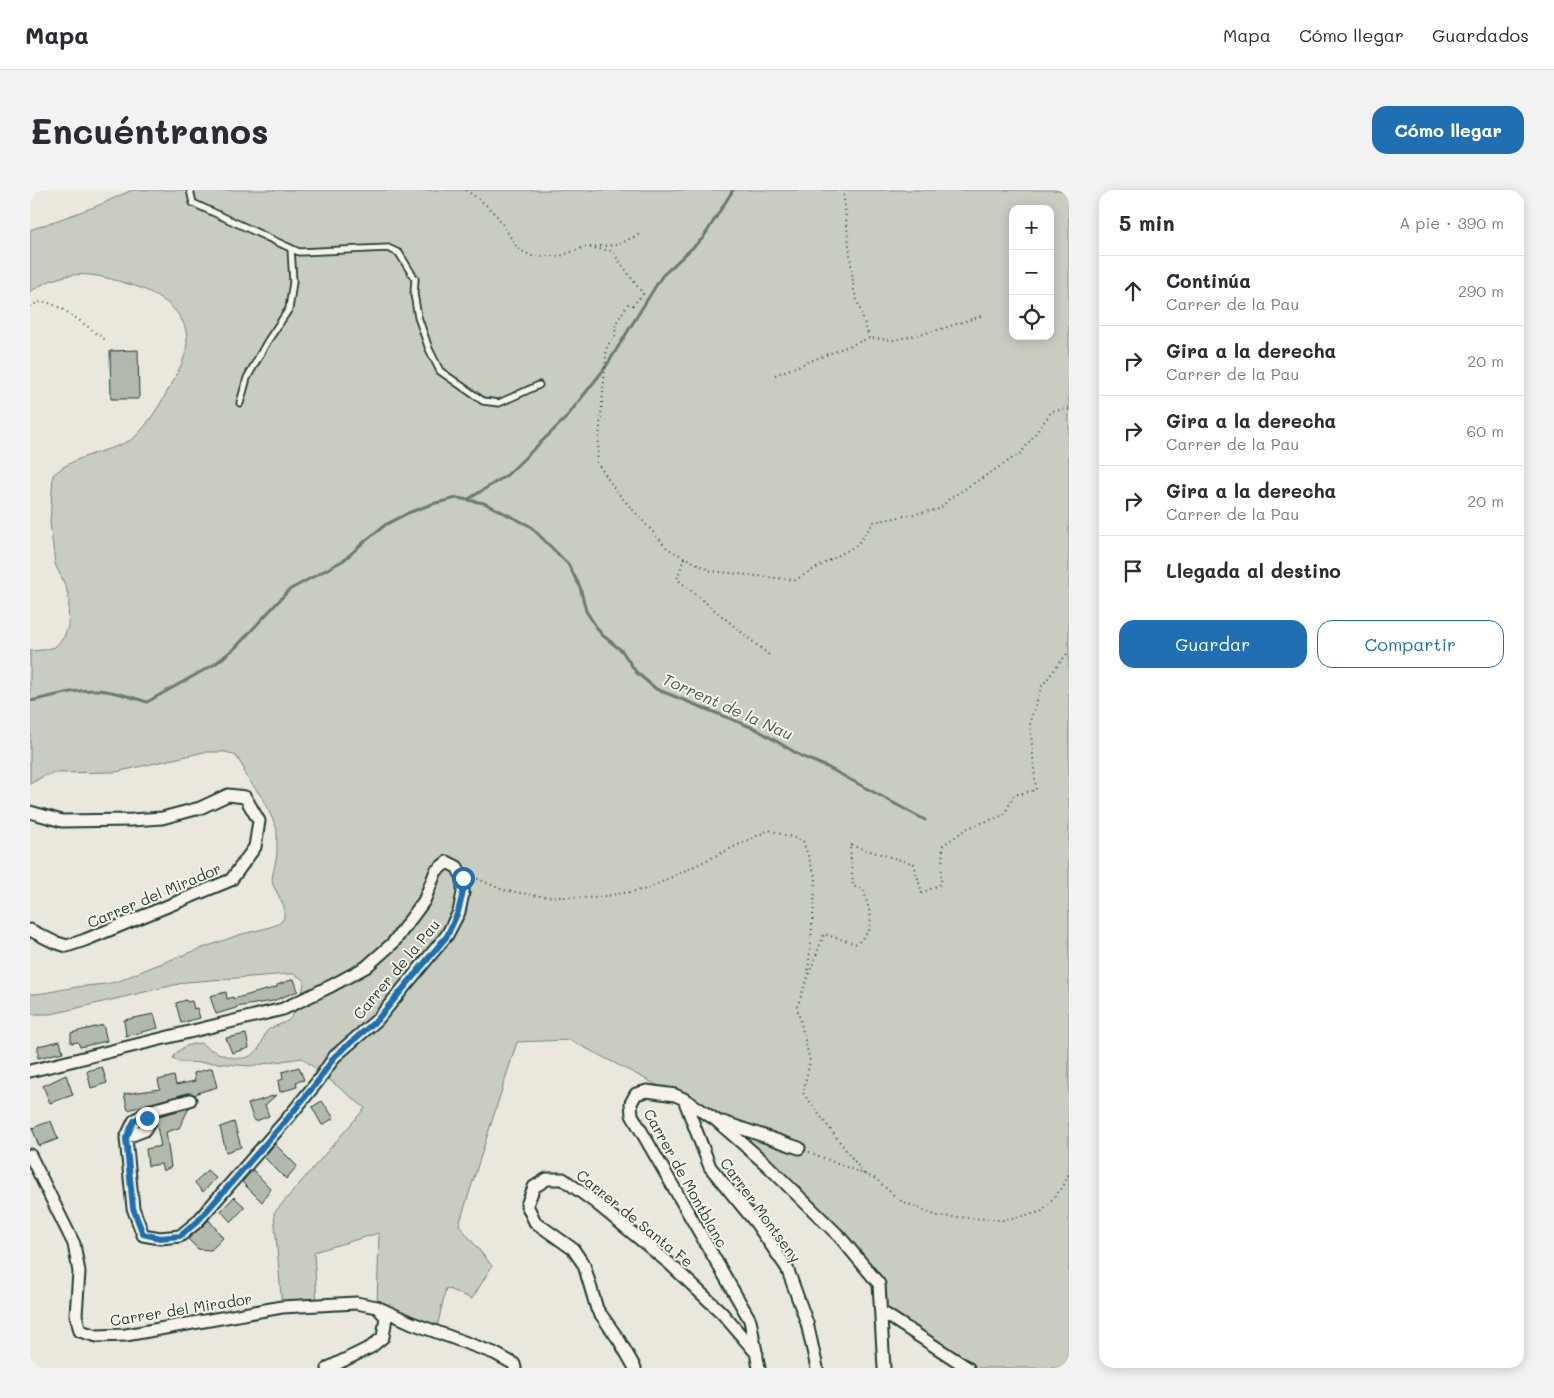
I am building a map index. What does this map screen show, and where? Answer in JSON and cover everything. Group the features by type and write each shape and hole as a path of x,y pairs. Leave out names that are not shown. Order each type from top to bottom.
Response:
{"street":[{"name":"Carrer del Mirador","path":"30,812 62,821 162,818 200,808 228,795 245,797 259,821 255,847 231,880 67,946 30,930"},
{"name":"Carrer de la Pau","path":"30,1071 283,1009 366,967 393,943 424,901 436,871 447,862 457,867 463,878 463,888 458,912 447,936 377,1020 335,1056 318,1081 288,1118 197,1222 180,1236 160,1238 143,1234 133,1208 126,1137 134,1121 148,1111 190,1100"},
{"name":"Carrer de Montblanc","path":"758,1355 750,1320 632,1115 631,1103 636,1094 647,1091 675,1095 716,1120 766,1164 840,1237 879,1284 884,1368"},
{"name":"Carrer Montseny","path":"684,1099 710,1166 756,1223 787,1268 807,1323 817,1368"},
{"name":"Carrer de Montblanc","path":"716,1120 799,1148"},
{"name":"Carrer del Mirador","path":"30,1155 74,1244 79,1272 76,1315 80,1331 97,1336 126,1335 282,1308 356,1303 377,1307"},
{"name":"Carrer de Santa Fe","path":"635,1368 619,1340 597,1310 584,1265 572,1249 534,1222 527,1205 534,1187 547,1179 563,1179 596,1203 670,1264 722,1313 758,1355"},
{"path":"328,1368 364,1350 383,1337 386,1318 377,1307"},
{"path":"377,1307 412,1323 494,1353 514,1364 515,1368"},
{"path":"882,1312 968,1368"},
{"path":"758,1355 760,1368"}],"lane":[{"path":"190,190 193,203 299,252 388,248 399,253 415,279 414,294 418,317 429,349 440,371 483,401 499,403 539,385"},
{"path":"240,403 247,378 267,342 289,309 293,282 291,248"}],"path":[{"path":"466,190 485,204 498,217 518,249 532,256 560,256 585,247 617,245 640,234"},
{"path":"843,190 854,291 869,338"},
{"path":"585,247 612,251 643,294 633,305 628,304 616,323 615,337 607,346 597,462 616,492 668,549 711,571 795,580 857,545 874,522 940,509 949,499 1021,453 1052,411 1069,409"},
{"path":"30,306 44,301 74,318 107,341"},
{"path":"775,374 869,338 894,340 938,330 981,316"},
{"path":"684,558 677,579 769,655"},
{"path":"864,1174 802,1093 810,1061 796,1007 824,934 857,944 869,931 872,917 864,892 853,886 850,845 914,864 922,893 940,884 943,845 968,828 1004,815 1014,795 1036,790 1030,721 1042,686 1069,651"},
{"path":"463,888 478,879 503,890 539,896 594,898 647,889 769,830 803,841 816,879 808,977"},
{"path":"799,1148 876,1179 898,1200 937,1216 1003,1220 1041,1212 1063,1187 1069,1173"}],"shaded area":[{"path":"132,190 1069,190 1069,1368 977,1368 882,1312 879,1284 766,1164 684,1099 570,1040 517,1042 459,1225 492,1266 472,1299 446,1288 436,1332 377,1307 379,1233 314,1252 317,1303 282,1307 274,1213 365,1108 302,1058 249,1066 178,1062 173,1058 184,1047 200,1043 222,1055 230,1057 239,1058 253,1054 259,1048 268,1030 289,1020 297,1007 304,980 294,974 288,974 187,982 51,1014 30,1014 30,994 119,981 236,936 280,923 284,918 284,906 273,885 272,879 277,854 277,829 264,800 245,775 244,769 237,757 232,754 226,752 204,752 116,772 55,773 44,776 30,784 30,651 55,647 64,637 68,626 69,600 66,587 55,564 50,522 53,475 71,463 129,441 136,436 151,418 166,393 182,363 187,347 186,333 182,321 174,310 152,293 139,287 92,275 79,275 56,279 30,292 30,230 97,206"}],"building":[{"path":"138,350 139,399 111,399 110,351"},
{"path":"294,979 298,991 273,1001 236,1007 216,1014 210,996 226,992 227,999 233,997 233,999 277,987 277,985"},
{"path":"186,1000 187,1002 192,1001 194,1009 197,1008 200,1018 181,1023 176,1003"},
{"path":"154,1014 158,1028 126,1036 124,1020"},
{"path":"103,1025 107,1041 80,1047 78,1042 71,1043 71,1033"},
{"path":"246,1034 249,1048 232,1053 226,1038"},
{"path":"60,1041 63,1052 38,1058 38,1046"},
{"path":"102,1067 107,1083 91,1088 87,1071"},
{"path":"299,1067 304,1080 296,1082 297,1087 280,1092 278,1081 283,1079 282,1072"},
{"path":"212,1068 217,1087 197,1093 196,1095 188,1093 128,1110 124,1094 160,1089 158,1080 174,1076 176,1085 195,1081 194,1073"},
{"path":"66,1075 73,1095 50,1103 43,1086"},
{"path":"276,1095 265,1105 269,1116 254,1120 248,1104"},
{"path":"322,1101 334,1118 322,1125 312,1107"},
{"path":"189,1108 179,1128 166,1132 171,1167 163,1171 161,1164 148,1166 146,1149 161,1146 155,1117"},
{"path":"51,1121 58,1139 39,1146 32,1128"},
{"path":"234,1122 241,1147 226,1152 220,1127"},
{"path":"275,1144 297,1166 286,1179 264,1157"},
{"path":"207,1170 216,1178 203,1192 195,1183"},
{"path":"253,1170 271,1189 262,1202 242,1182"},
{"path":"234,1197 245,1207 231,1222 221,1211"},
{"path":"209,1220 223,1238 211,1250 198,1249 188,1239"}],"waterway":[{"path":"467,500 507,475 565,419 605,368 662,276 703,238 733,190"},
{"name":"Torrent de la Nau","path":"30,701 72,692 97,690 116,693 147,702 215,664 236,647 289,590 344,560 385,525 408,513 432,504 457,498 484,503 530,526 568,564 580,587 586,611 601,634 622,651 636,672 656,689 756,729 801,756 827,767 925,820"}],"route":[{"path":"147,1118 141,1116 134,1121 126,1138 133,1208 143,1234 160,1238 180,1236 197,1222 288,1118 318,1081 335,1056 377,1020 447,936 458,912 463,892 463,878"}]}
